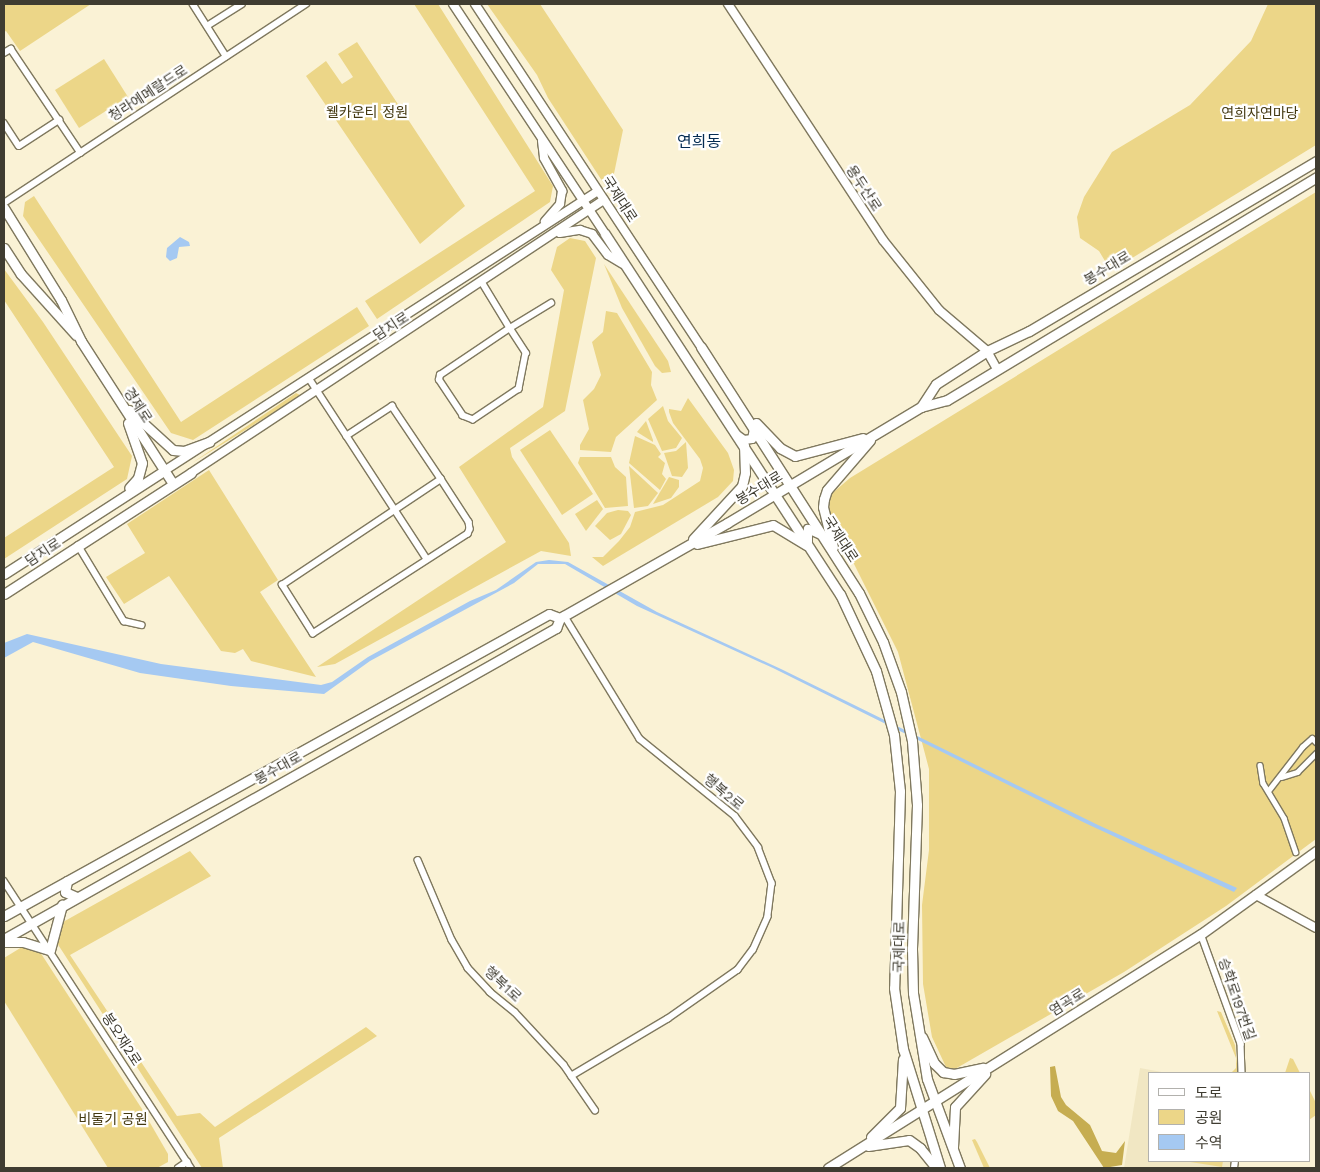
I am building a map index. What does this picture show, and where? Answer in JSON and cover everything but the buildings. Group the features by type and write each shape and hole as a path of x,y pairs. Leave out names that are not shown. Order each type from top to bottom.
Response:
{"main road":[{"name":"봉수대로","path":"921,407 936,384 987,351 1029,331 1316,161"},
{"name":"봉수대로","path":"4,940 31,922 556,628 562,616 776,494 921,407 947,400 1316,177"},
{"name":"경제로","path":"4,208 61,300 81,341 173,484"},
{"path":"605,234 623,264 738,435 809,547"},
{"name":"경제로","path":"4,248 20,274 81,341"},
{"name":"국제대로","path":"701,347 836,557 876,626 905,706 914,762 917,837 912,963 918,1030 934,1103 960,1168"},
{"path":"119,402 173,450 184,451 209,442"},
{"path":"117,499 136,481 142,463 119,402"},
{"path":"740,407 780,448 795,456 876,434"},
{"path":"836,557 824,516 824,499 827,490 876,434"},
{"path":"686,546 738,492 745,479 744,445"},
{"path":"4,574 117,499 164,471"},
{"name":"담지로","path":"4,594 191,473"},
{"path":"686,546 772,525 809,547"},
{"name":"국제대로","path":"809,547 852,616 885,700 896,752 900,840 893,971 903,1049 920,1111 940,1168"},
{"name":"봉수대로","path":"4,916 549,614 562,616"},
{"name":"염곡로","path":"828,1168 1200,934 1316,851"},
{"path":"67,881 65,892 77,897"},
{"path":"4,940 23,942 49,950 62,906"},
{"path":"918,1030 934,1063 943,1072 954,1074 993,1065"},
{"path":"860,1148 900,1108 903,1049"},
{"path":"954,1154 952,1120 955,1107 993,1065"},
{"path":"860,1148 909,1140 920,1148 936,1168"}],"street":[{"path":"193,4 226,56"},
{"path":"207,26 242,4"},
{"name":"청라에메랄드로","path":"4,203 306,4"},
{"path":"453,4 605,234"},
{"name":"국제대로","path":"475,4 701,347"},
{"name":"용두산로","path":"728,4 883,240 939,310 987,351 998,369"},
{"path":"4,53 11,48 81,153"},
{"path":"4,123 19,146 59,120"},
{"path":"538,228 562,198 561,185 544,158 542,139"},
{"path":"164,471 598,191"},
{"name":"담지로","path":"191,473 545,241 604,200"},
{"path":"538,228 555,222 558,224 545,241"},
{"path":"545,241 570,230 586,232 598,240 608,255 623,264"},
{"path":"482,282 510,328 526,353 519,389 473,420 463,416 439,380 440,375 510,328 551,303"},
{"path":"309,378 426,559"},
{"path":"346,436 392,406 441,479 469,522 470,529 468,534 426,559 314,634 282,585 441,479"},
{"path":"738,435 744,440 752,439 754,427"},
{"path":"809,547 808,529 816,531 825,540"},
{"path":"78,546 124,621 142,626"},
{"name":"행복2로","path":"562,616 640,739 736,816 758,847 772,883 768,917 753,950 738,970 668,1019 572,1076"},
{"path":"1268,791 1281,777 1302,747 1312,738 1316,742"},
{"path":"1281,777 1297,772 1316,754"},
{"path":"1260,765 1268,791 1284,818 1296,852"},
{"name":"행복1로","path":"418,860 452,940 468,968 490,992 515,1012 572,1076 595,1110"},
{"name":"봉오재2로","path":"4,881 191,1168"},
{"path":"1256,895 1316,928"},
{"name":"승학로197번길","path":"1200,934 1241,1044 1242,1072"},
{"path":"178,1168 187,1162"}],"shaded area":[{"path":"1055,1066 1061,1097 1066,1105 1090,1125 1102,1151 1116,1153 1125,1141 1122,1165 1104,1168 1073,1121 1058,1111 1051,1096 1050,1067"},
{"path":"1140,1068 1162,1072 1148,1072 1148,1162 1232,1162 1231,1168 1124,1168"}],"green space":[{"path":"4,4 91,4 20,51 6,31 4,32"},
{"path":"414,4 438,4 553,186 550,202 377,319 365,301 535,191"},
{"path":"487,4 540,4 623,130 610,193 548,98 537,75"},
{"name":"연희자연마당","path":"1268,4 1316,4 1316,145 1111,271 1099,251 1080,238 1077,217 1084,197 1112,152 1190,105 1251,41"},
{"name":"웰카운티 정원","path":"357,42 465,206 420,244 306,76 326,61 342,84 353,77 338,54"},
{"path":"104,59 128,97 79,128 55,90"},
{"path":"1316,192 1316,839 1226,906 1124,972 955,1069 946,1067 932,1037 923,984 922,905 929,850 929,769 898,652 830,516 829,496 850,478"},
{"path":"34,196 181,422 357,307 369,326 193,440 171,433 23,216 25,202"},
{"path":"570,238 585,241 596,258 565,411 510,448 512,457 569,543 571,556 541,551 335,664 317,667 506,542 459,467 543,407 564,290 551,270 557,247"},
{"path":"604,264 668,361 671,372 662,373 655,366 622,308"},
{"path":"4,269 43,322 132,456 127,479 4,559 4,538 114,467 4,300"},
{"path":"606,311 617,313 652,372 651,385 657,400 616,437 611,452 580,450 580,445 589,429 583,400 594,389 601,375 592,342 603,332"},
{"path":"296,393 300,395 297,398 192,463"},
{"path":"688,398 728,453 734,470 733,481 718,497 603,566 592,557 603,557 619,541 630,527 635,512 663,505 700,481 703,468 700,459 673,423 669,412 669,409 681,411"},
{"path":"663,406 668,421 682,438 676,448 662,451 648,419"},
{"path":"646,421 653,440 653,442 637,432"},
{"path":"550,430 593,494 562,515 520,450"},
{"path":"635,436 655,445 661,454 658,457 665,463 662,474 666,479 660,490 629,463"},
{"path":"686,442 688,468 682,477 672,476 664,453 676,451"},
{"path":"580,457 611,457 615,467 626,477 628,506 605,508 578,463"},
{"path":"629,466 658,493 648,506 634,508"},
{"path":"209,470 278,580 260,592 316,677 251,661 243,649 235,653 221,651 169,576 124,604 106,577 145,553 127,524"},
{"path":"669,477 679,480 679,487 671,498 653,504"},
{"path":"597,500 603,509 586,531 575,514"},
{"path":"618,510 628,511 631,515 621,534 610,540 595,526 607,513"},
{"path":"190,851 211,876 70,955 177,1116 200,1113 215,1127 366,1027 377,1036 219,1138 223,1168 202,1168 57,943 63,922"},
{"name":"비둘기 공원","path":"22,947 40,952 142,1109 168,1154 168,1162 157,1168 108,1168 4,1001 4,958"},
{"path":"1217,1011 1221,1012 1235,1045 1238,1072 1232,1072 1236,1068 1236,1058"},
{"path":"1290,1058 1293,1059 1300,1072 1285,1072"},
{"path":"1310,1091 1316,1103 1316,1115 1310,1119"},
{"path":"975,1139 990,1168 984,1168 972,1140"},
{"path":"1190,1162 1223,1162 1222,1167"}],"water":[{"path":"180,237 189,242 190,246 179,247 177,258 170,261 166,257 167,248"},
{"path":"549,560 568,562 657,612 781,669 1098,825 1237,888 1234,892 1085,823 773,668 637,606 565,564 538,564 514,583 370,661 324,694 231,686 140,673 33,642 4,658 4,643 27,634 161,664 321,685 332,682 368,657 470,601 496,590 536,562"}],"district":[{"name":"연희동","path":"699,142"}]}
